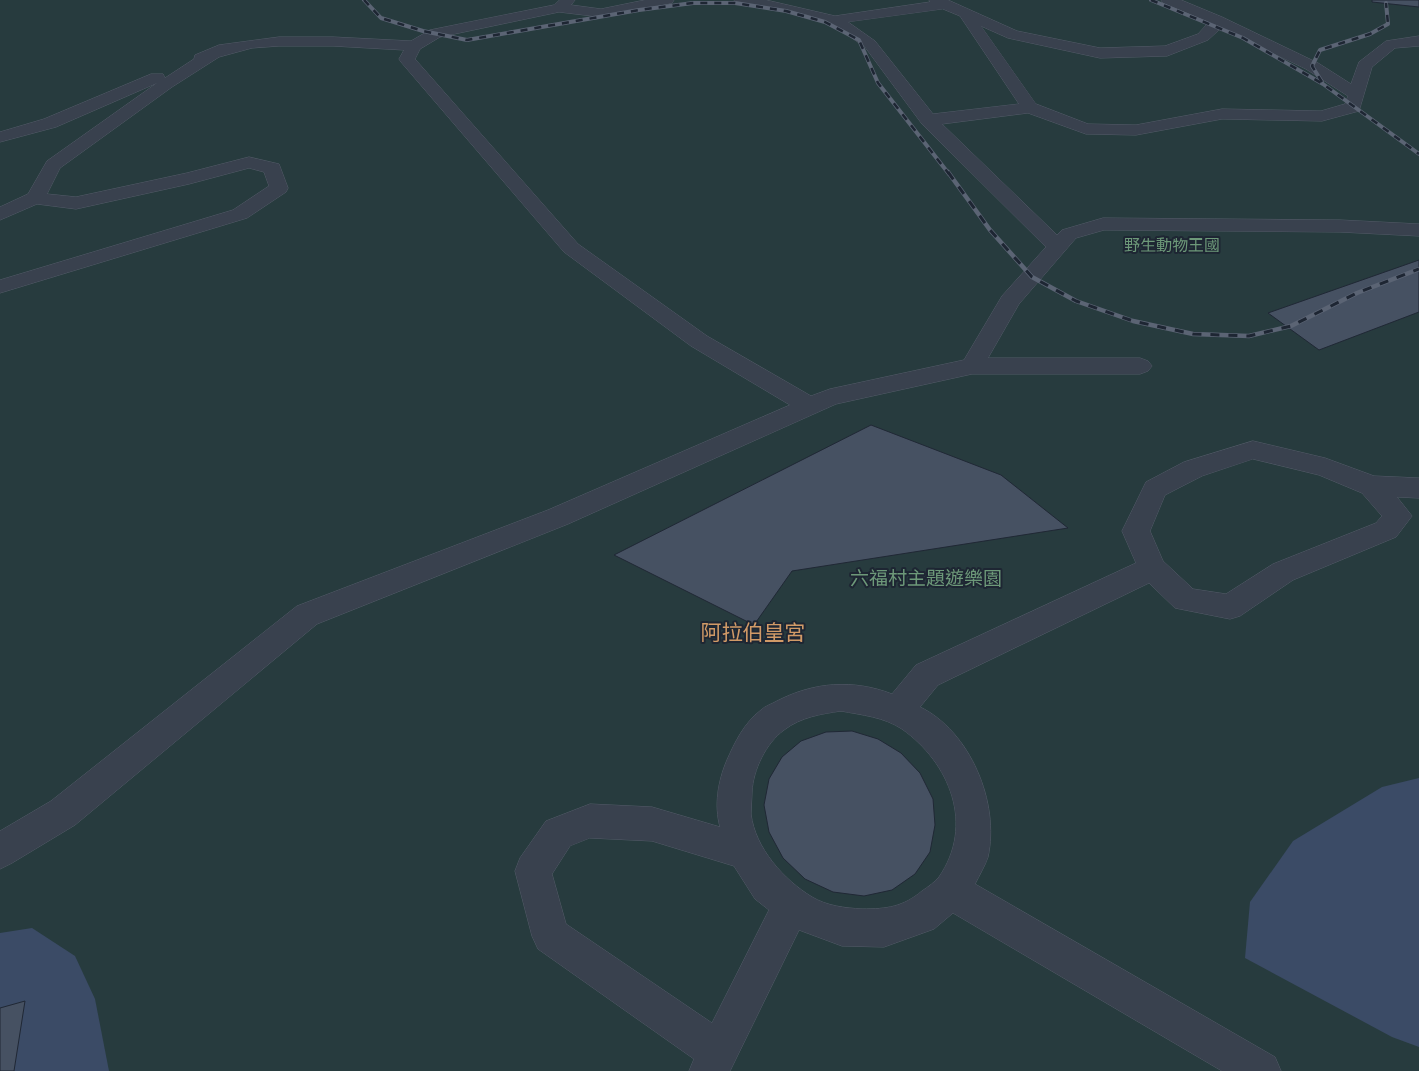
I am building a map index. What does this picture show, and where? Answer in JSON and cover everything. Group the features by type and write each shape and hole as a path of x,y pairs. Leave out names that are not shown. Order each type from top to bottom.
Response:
{"street":[{"path":"667,0 601,12 564,4 435,33 414,46 407,58 571,248 699,342 810,406"},
{"path":"741,0 782,7 835,20 870,44 928,120 1058,247"},
{"path":"1168,0 1217,20 1312,66 1357,95"},
{"path":"835,20 941,2 1013,35 1100,53 1167,51 1203,38 1214,27 1217,20"},
{"path":"965,13 1030,108"},
{"path":"0,137 50,123 219,50 278,40 414,46"},
{"path":"928,120 1030,108 1086,129 1136,130 1222,114 1322,116 1353,107 1365,66 1391,44 1419,41"},
{"path":"35,198 53,165 166,84 219,50"},
{"path":"0,214 35,198 76,203 189,178 249,162 272,168 279,188 240,214 0,287"},
{"path":"972,366 1010,301 1069,234 1103,224 1340,226 1419,230"},
{"path":"0,851 63,813 307,614 558,517 830,397 972,366 1140,366"},
{"path":"1370,486 1398,516 1386,530 1283,572 1230,607 1185,600 1152,568 1136,530 1155,489 1193,469 1253,450 1325,467 1370,486 1419,488"},
{"path":"897,712 927,675 1152,568"},
{"path":"841,698 878,703 913,719 944,745 965,779 974,818 970,857 951,891 921,916 884,928 842,927 801,912 768,886 745,852 734,815 736,778 749,747 772,720 804,704 841,698"},
{"path":"745,852 652,824 590,821 558,833 533,871 551,936 714,1061 792,904"},
{"path":"951,891 1261,1071"}],"green space":[{"name":"六福村主題遊樂園","path":"0,0 1419,0 1419,1071 0,1071"}],"water":[{"path":"1419,778 1419,1047 1392,1037 1245,958 1250,902 1293,841 1382,787"},
{"path":"32,928 75,956 95,999 109,1071 0,1071 0,933"}],"building":[{"path":"1372,0 1419,0 1419,7 1372,2"},
{"path":"1419,260 1419,312 1319,350 1268,313"},
{"path":"871,425 1001,475 1068,528 792,571 754,625 614,555"},
{"path":"852,731 878,739 901,753 920,773 933,799 935,825 930,852 915,874 892,890 864,896 833,892 805,879 783,858 769,832 764,805 769,779 782,757 801,741 826,732"},
{"path":"25,1001 14,1071 0,1071 0,1008"}],"railway":[{"path":"364,0 381,18 423,31 467,40 639,10 693,3 735,3 786,11 825,22 859,40 878,83 949,174"},
{"path":"1151,0 1243,38 1323,84 1419,154"},
{"path":"1322,82 1312,66 1320,50 1370,34 1388,24 1386,3"},
{"path":"948,172 990,230 1032,277 1076,301 1133,321 1193,334 1249,336 1291,326 1357,293 1419,269"}],"district":[{"name":"阿拉伯皇宮","path":"753,633"}],"park label":[{"name":"野生動物王國","path":"1172,245"}]}
